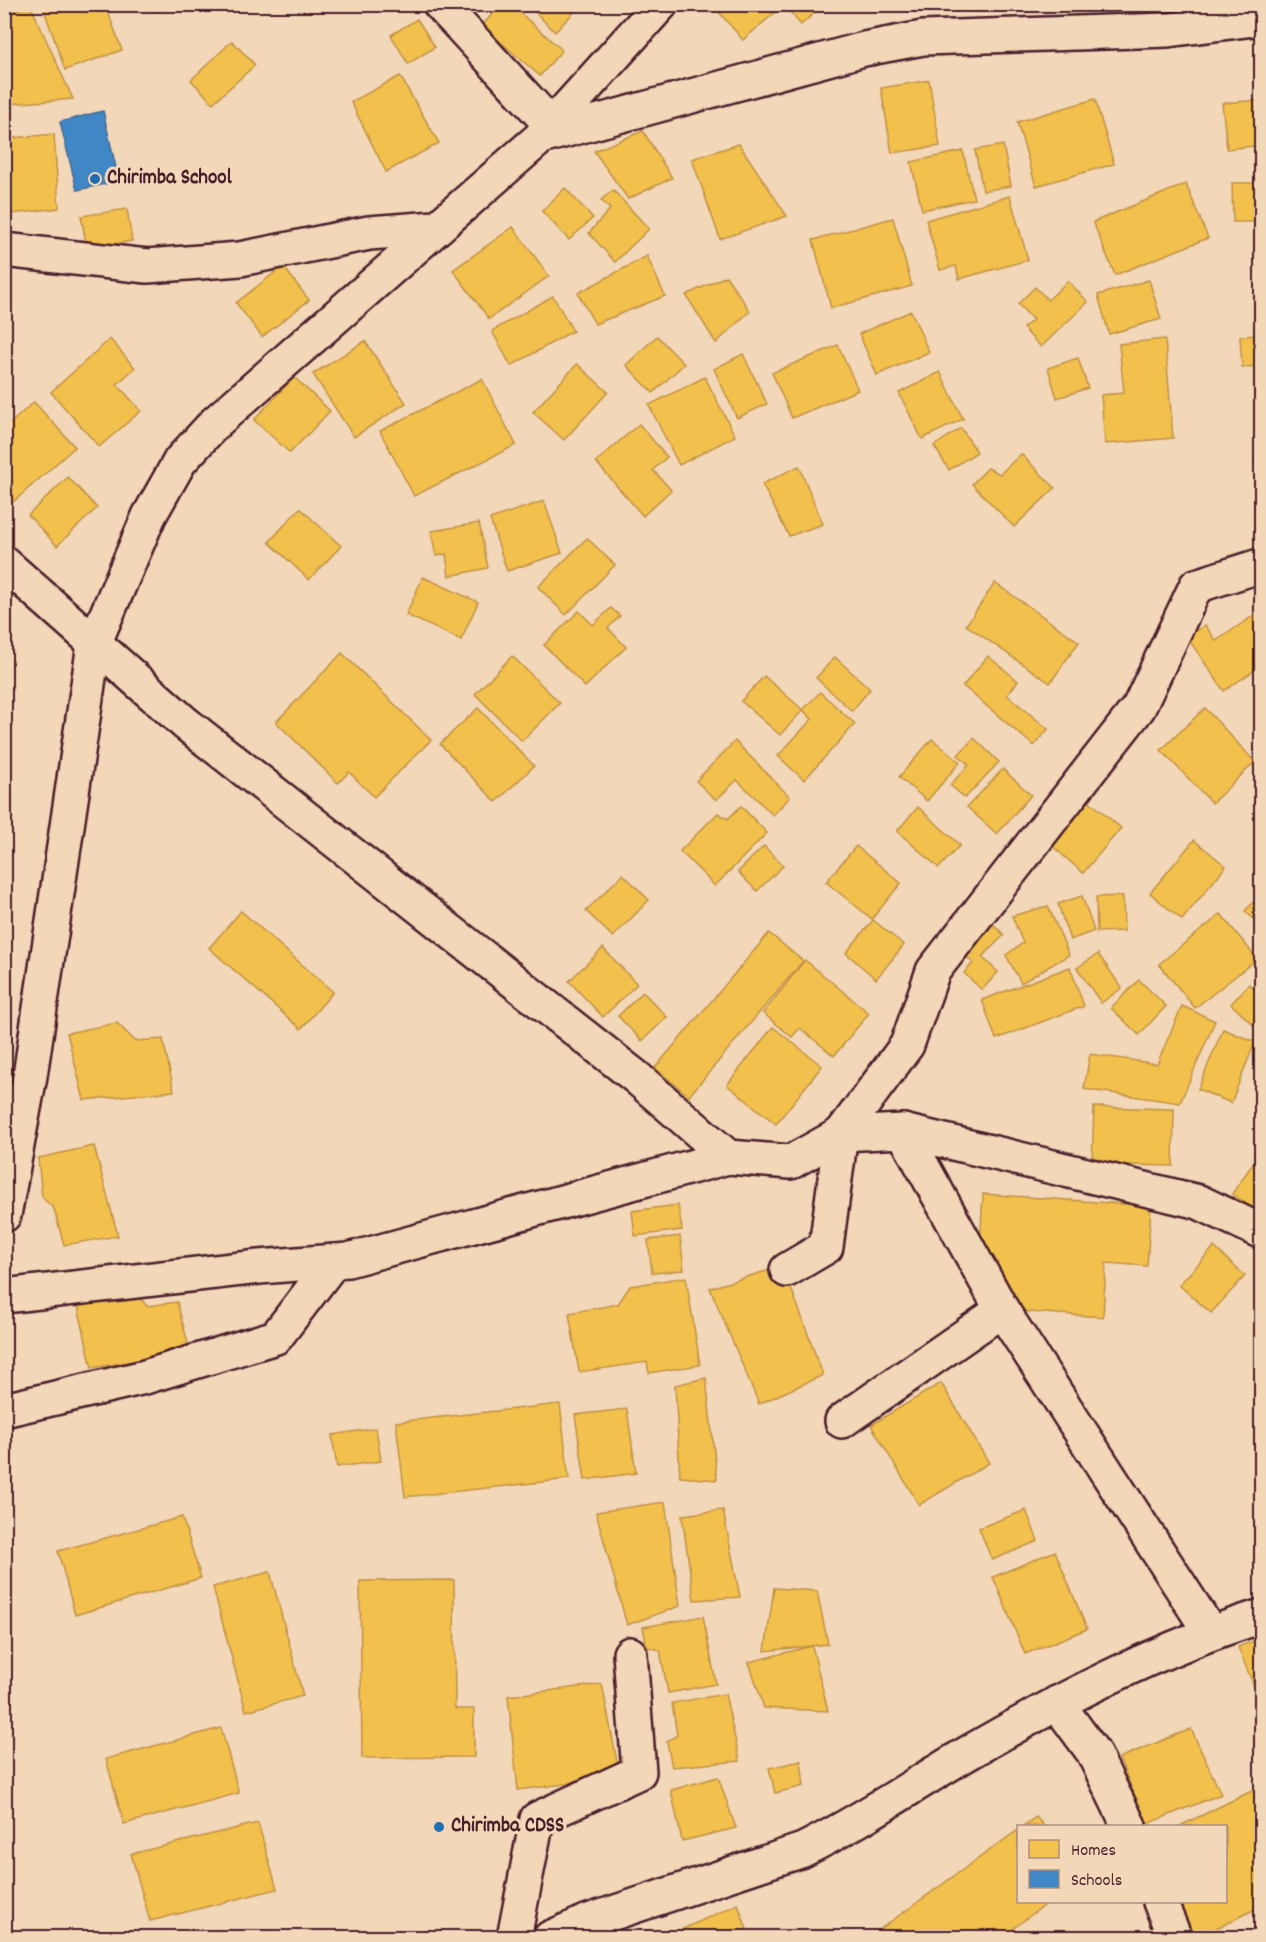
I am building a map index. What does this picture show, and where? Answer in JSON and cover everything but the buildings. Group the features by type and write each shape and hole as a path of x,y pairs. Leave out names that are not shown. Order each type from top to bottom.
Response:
{"street":[{"path":"440,4 546,131"},
{"path":"4,1215 30,1076 93,644 149,516 180,461 216,422 546,131 661,4"},
{"path":"546,131 864,49 922,38 1168,30 1262,18"},
{"path":"4,250 147,266 240,259 369,233 435,228"},
{"path":"4,564 185,723 636,1077 728,1157"},
{"path":"4,1296 259,1267 348,1260 728,1157 791,1162 841,1134 908,1045 933,971 1138,707 1196,586 1262,565"},
{"path":"841,1134 903,1131 1199,1202 1262,1232"},
{"path":"903,1131 1002,1310 1210,1632"},
{"path":"787,1270 826,1248 841,1134"},
{"path":"4,1410 145,1377 276,1337 334,1262"},
{"path":"842,1421 1002,1310"},
{"path":"550,1938 589,1921 803,1850 834,1835 967,1754 1057,1703 1210,1632 1262,1616"},
{"path":"514,1938 537,1819 639,1772 630,1654"},
{"path":"1057,1703 1093,1752 1128,1825"},
{"path":"1160,1903 1175,1938"}],"place":[{"name":"Chirimba School","path":"95,179"},
{"name":"Chirimba CDSS","path":"439,1827"}]}
